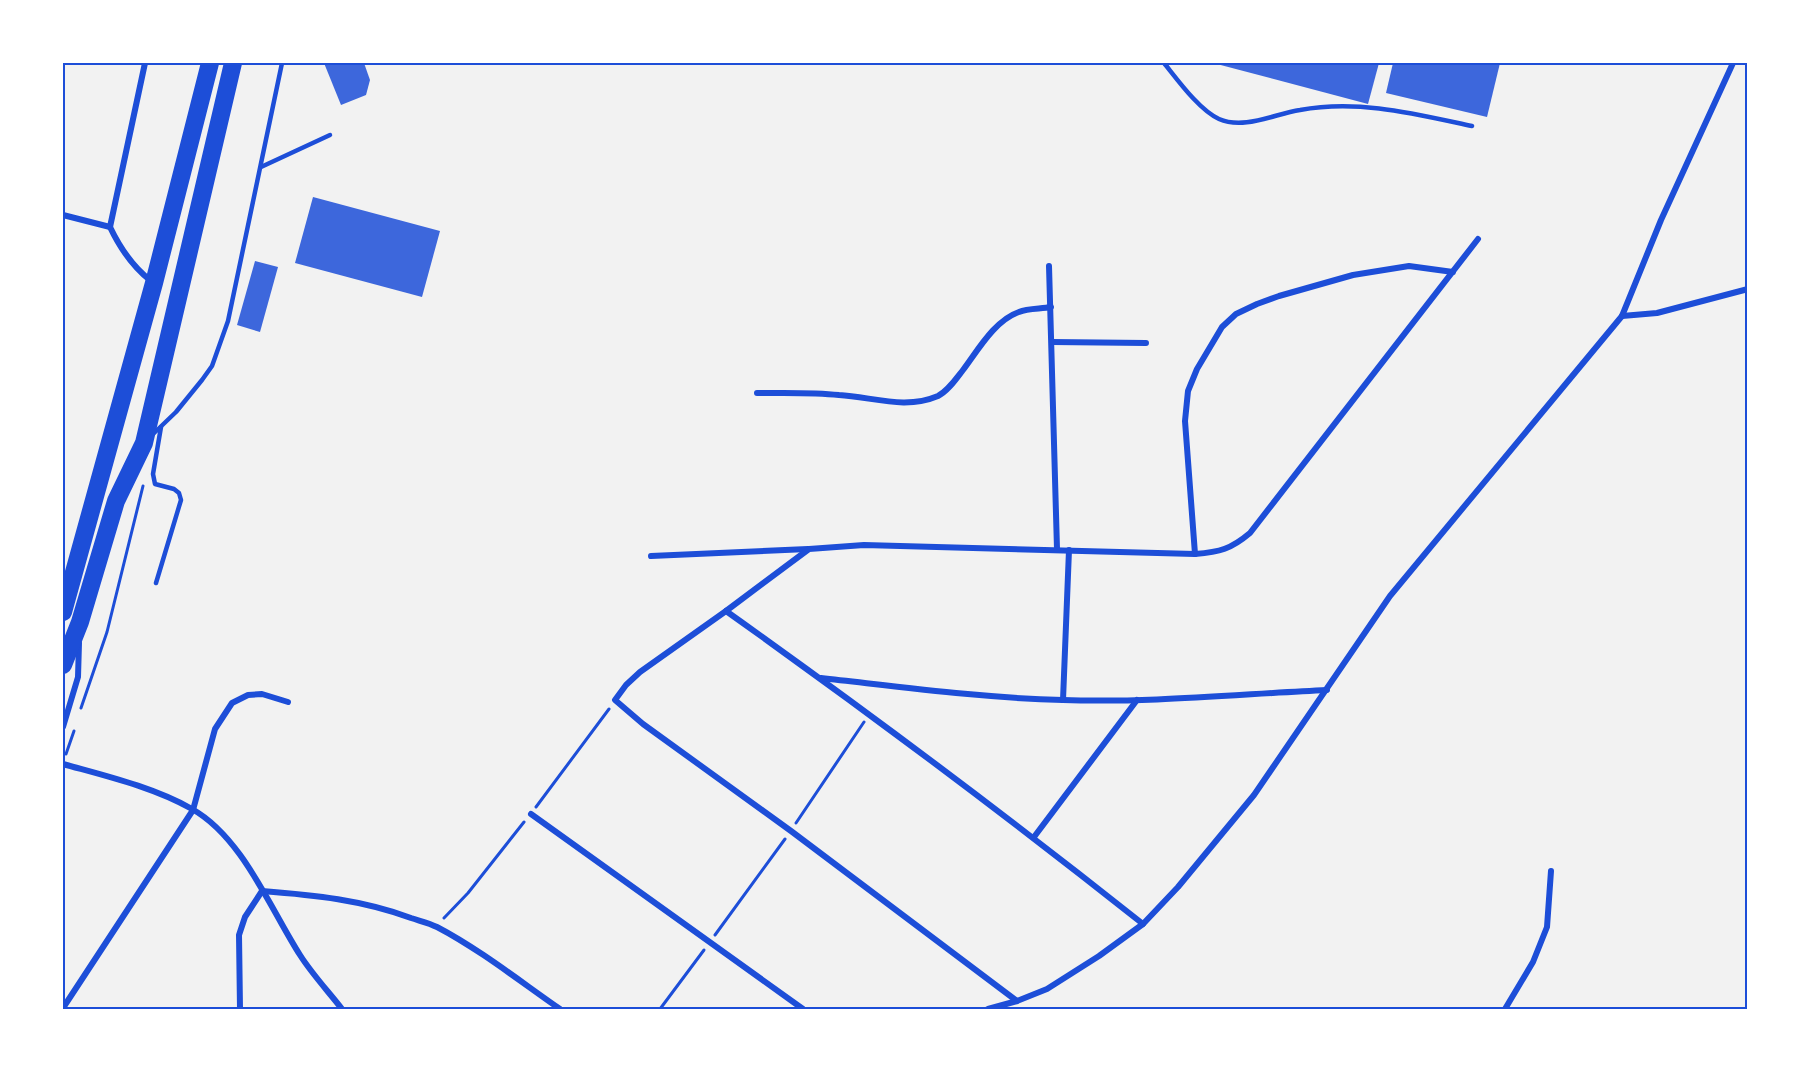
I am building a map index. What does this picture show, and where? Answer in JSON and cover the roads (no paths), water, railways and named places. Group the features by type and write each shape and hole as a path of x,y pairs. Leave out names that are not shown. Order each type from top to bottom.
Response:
{"highway":[{"path":"63,612 154,284 210,63"},
{"path":"63,665 80,622 116,501 144,443 233,63"}],"street":[{"path":"145,63 110,228 128,258 154,284"},
{"path":"988,1009 1047,989 1074,973 1143,924 1178,887 1254,795 1328,690 1354,647 1390,596 1622,316 1661,220 1733,63"},
{"path":"63,215 110,228"},
{"path":"651,556 864,545 1195,554 1217,552 1235,545 1250,533 1478,239"},
{"path":"1049,266 1057,549"},
{"path":"1195,554 1185,421 1188,391 1197,369 1222,327 1236,314 1257,304 1343,277 1409,266 1453,272"},
{"path":"1622,316 1657,313 1748,289"},
{"path":"757,393 837,394 888,403 926,400 941,394 956,380 1006,318 1020,311 1051,308"},
{"path":"1052,342 1146,343"},
{"path":"809,549 640,672 615,700 643,724 1017,1001"},
{"path":"1063,700 1069,550"},
{"path":"726,611 821,678 1034,837 1143,924"},
{"path":"63,727 78,678 80,622"},
{"path":"821,678 971,695 1063,700 1137,700 1328,690"},
{"path":"63,1008 193,810 215,729 232,703 248,695 262,694 288,702"},
{"path":"1034,837 1137,700"},
{"path":"63,764 157,793 193,810 214,826 232,844 301,957 342,1009"},
{"path":"531,814 802,1009"},
{"path":"1505,1009 1533,963 1547,927 1551,871"},
{"path":"262,891 311,894 350,900 393,911 436,927 560,1009"},
{"path":"240,1009 239,935 245,916 262,891"}],"lane":[{"path":"144,443 196,388 212,366 228,321 282,63"},
{"path":"1164,63 1182,86 1207,111 1219,119 1238,122 1271,118 1299,110 1343,106 1386,108 1472,126"},
{"path":"261,167 330,135"},
{"path":"156,583 181,500 174,489 155,484 153,474 162,426"}]}
